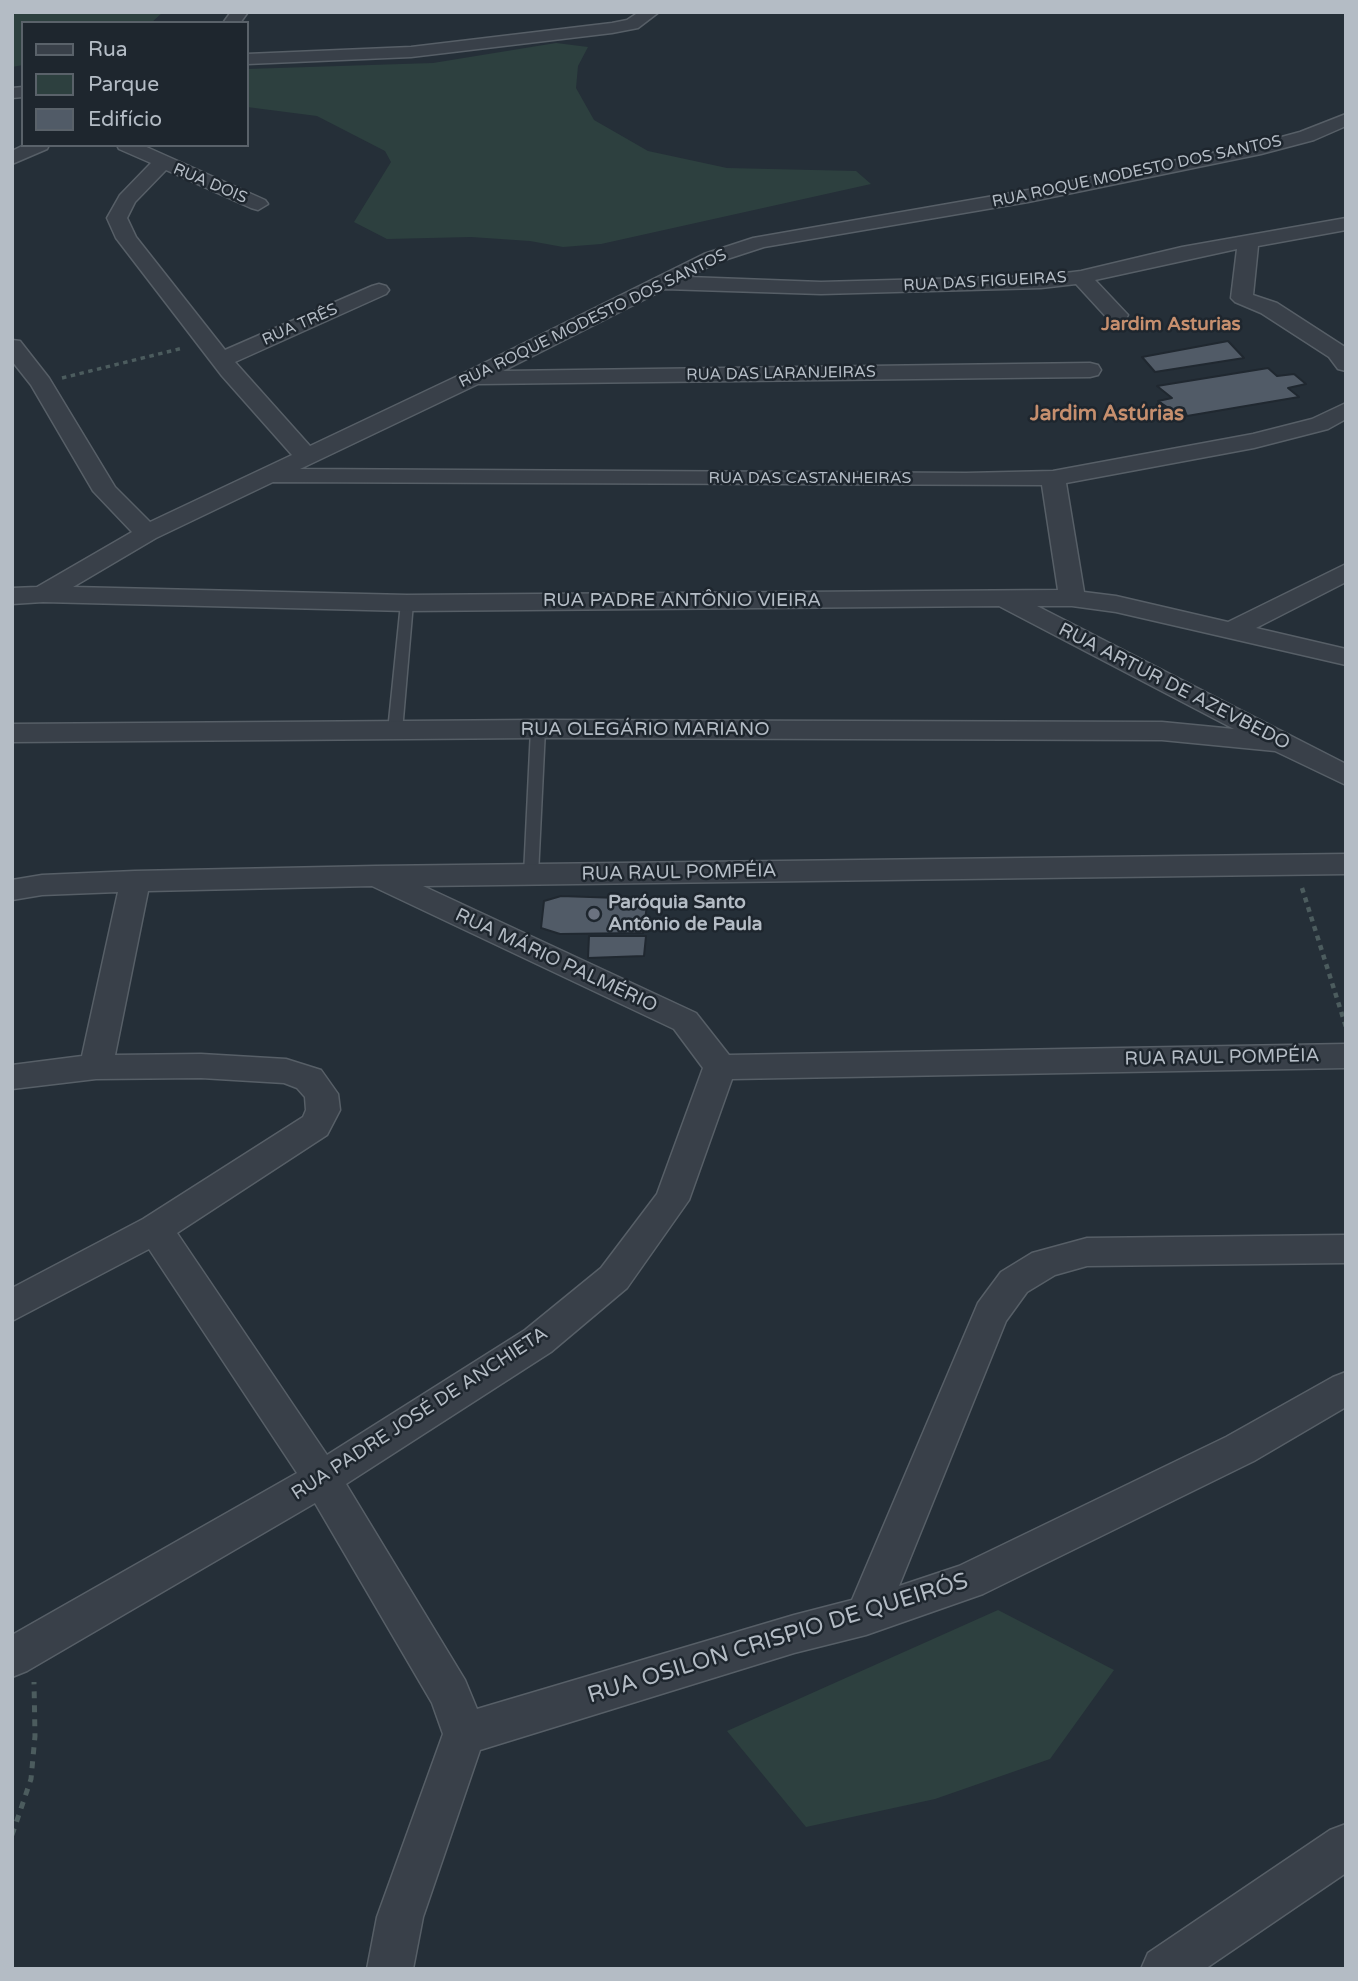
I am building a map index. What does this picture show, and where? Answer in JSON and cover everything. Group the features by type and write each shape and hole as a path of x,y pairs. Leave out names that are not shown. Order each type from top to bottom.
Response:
{"street":[{"path":"248,59 411,52 612,28 632,24 651,12"},
{"name":"RUA ROQUE MODESTO DOS SANTOS","path":"43,594 147,533 472,378 711,258 760,242 1002,201 1254,150 1307,136 1346,119"},
{"path":"12,158 36,147"},
{"path":"130,147 162,163 127,198 117,218 127,238 207,342 307,457"},
{"name":"RUA DOIS","path":"162,163 258,204"},
{"name":"RUA DAS FIGUEIRAS","path":"660,283 821,288 990,285 1081,277 1182,253 1346,224"},
{"path":"1248,242 1242,298 1269,309 1343,356"},
{"path":"1081,277 1117,315"},
{"name":"RUA TRÊS","path":"222,360 379,290"},
{"path":"12,346 41,383 105,491 147,533"},
{"name":"RUA DAS LARANJEIRAS","path":"472,378 1090,370"},
{"name":"RUA DAS CASTANHEIRAS","path":"265,476 965,480 1053,478 1254,441 1320,424 1346,410"},
{"path":"1053,478 1072,598"},
{"path":"1233,630 1346,572"},
{"name":"RUA PADRE ANTÔNIO VIEIRA","path":"12,596 43,594 407,603 1072,598 1116,604 1346,657"},
{"name":"RUA ARTUR DE AZEVBEDO","path":"1003,598 1346,776"},
{"name":"RUA OLEGÁRIO MARIANO","path":"12,733 538,729 1162,731 1277,742"},
{"name":"RUA RAUL POMPÉIA","path":"12,890 42,885 135,881 376,876 1346,863"},
{"name":"RUA MÁRIO PALMÉRIO","path":"376,876 685,1021 720,1067"},
{"path":"96,1067 135,881"},
{"name":"RUA RAUL POMPÉIA","path":"720,1067 1346,1056"},
{"path":"12,1077 96,1067 201,1066 286,1071 309,1079 321,1094 323,1110 316,1126 155,1229 12,1306"},
{"name":"RUA PADRE JOSÉ DE ANCHIETA","path":"23,1651 322,1479 538,1341 614,1278 672,1200 720,1067"},
{"path":"155,1229 322,1479 450,1694 464,1734 400,1917 390,1969"},
{"path":"866,1616 991,1314 1014,1282 1045,1263 1087,1252 1346,1249"},
{"name":"RUA OSILON CRISPIO DE QUEIRÓS","path":"464,1734 794,1634 866,1616 969,1581 1240,1449 1346,1388"},
{"path":"1164,1969 1346,1846"}],"lane":[{"path":"395,731 407,603"},
{"path":"531,875 538,729"}],"path":[{"path":"41,383 207,342"},
{"path":"1294,864 1346,1027"},
{"path":"12,1835 31,1780 35,1736 23,1651"}],"green space":[{"path":"15,12 163,12 153,21 21,21 21,65 12,67 12,22"},
{"path":"556,43 588,47 578,66 576,88 594,120 648,151 727,168 856,171 871,184 601,244 563,247 530,241 471,237 387,239 354,222 391,162 385,151 317,116 248,107 248,69 433,63"},
{"path":"998,1610 1114,1670 1050,1759 935,1799 806,1827 727,1731"}],"building":[{"path":"1228,341 1244,358 1155,372 1142,357"},
{"path":"1268,368 1277,376 1294,374 1306,384 1288,388 1299,397 1187,416 1185,411 1176,413 1158,401 1172,398 1157,386"},
{"name":"Paróquia Santo Antônio de Paula","path":"561,896 648,899 643,933 560,934 541,928 544,901"},
{"path":"589,936 646,936 644,956 588,958"}],"place":[{"name":"Paróquia Santo Antônio de Paula","path":"594,914"}],"district":[{"name":"Jardim Asturias","path":"1171,325"},
{"name":"Jardim Astúrias","path":"1107,414"}]}
